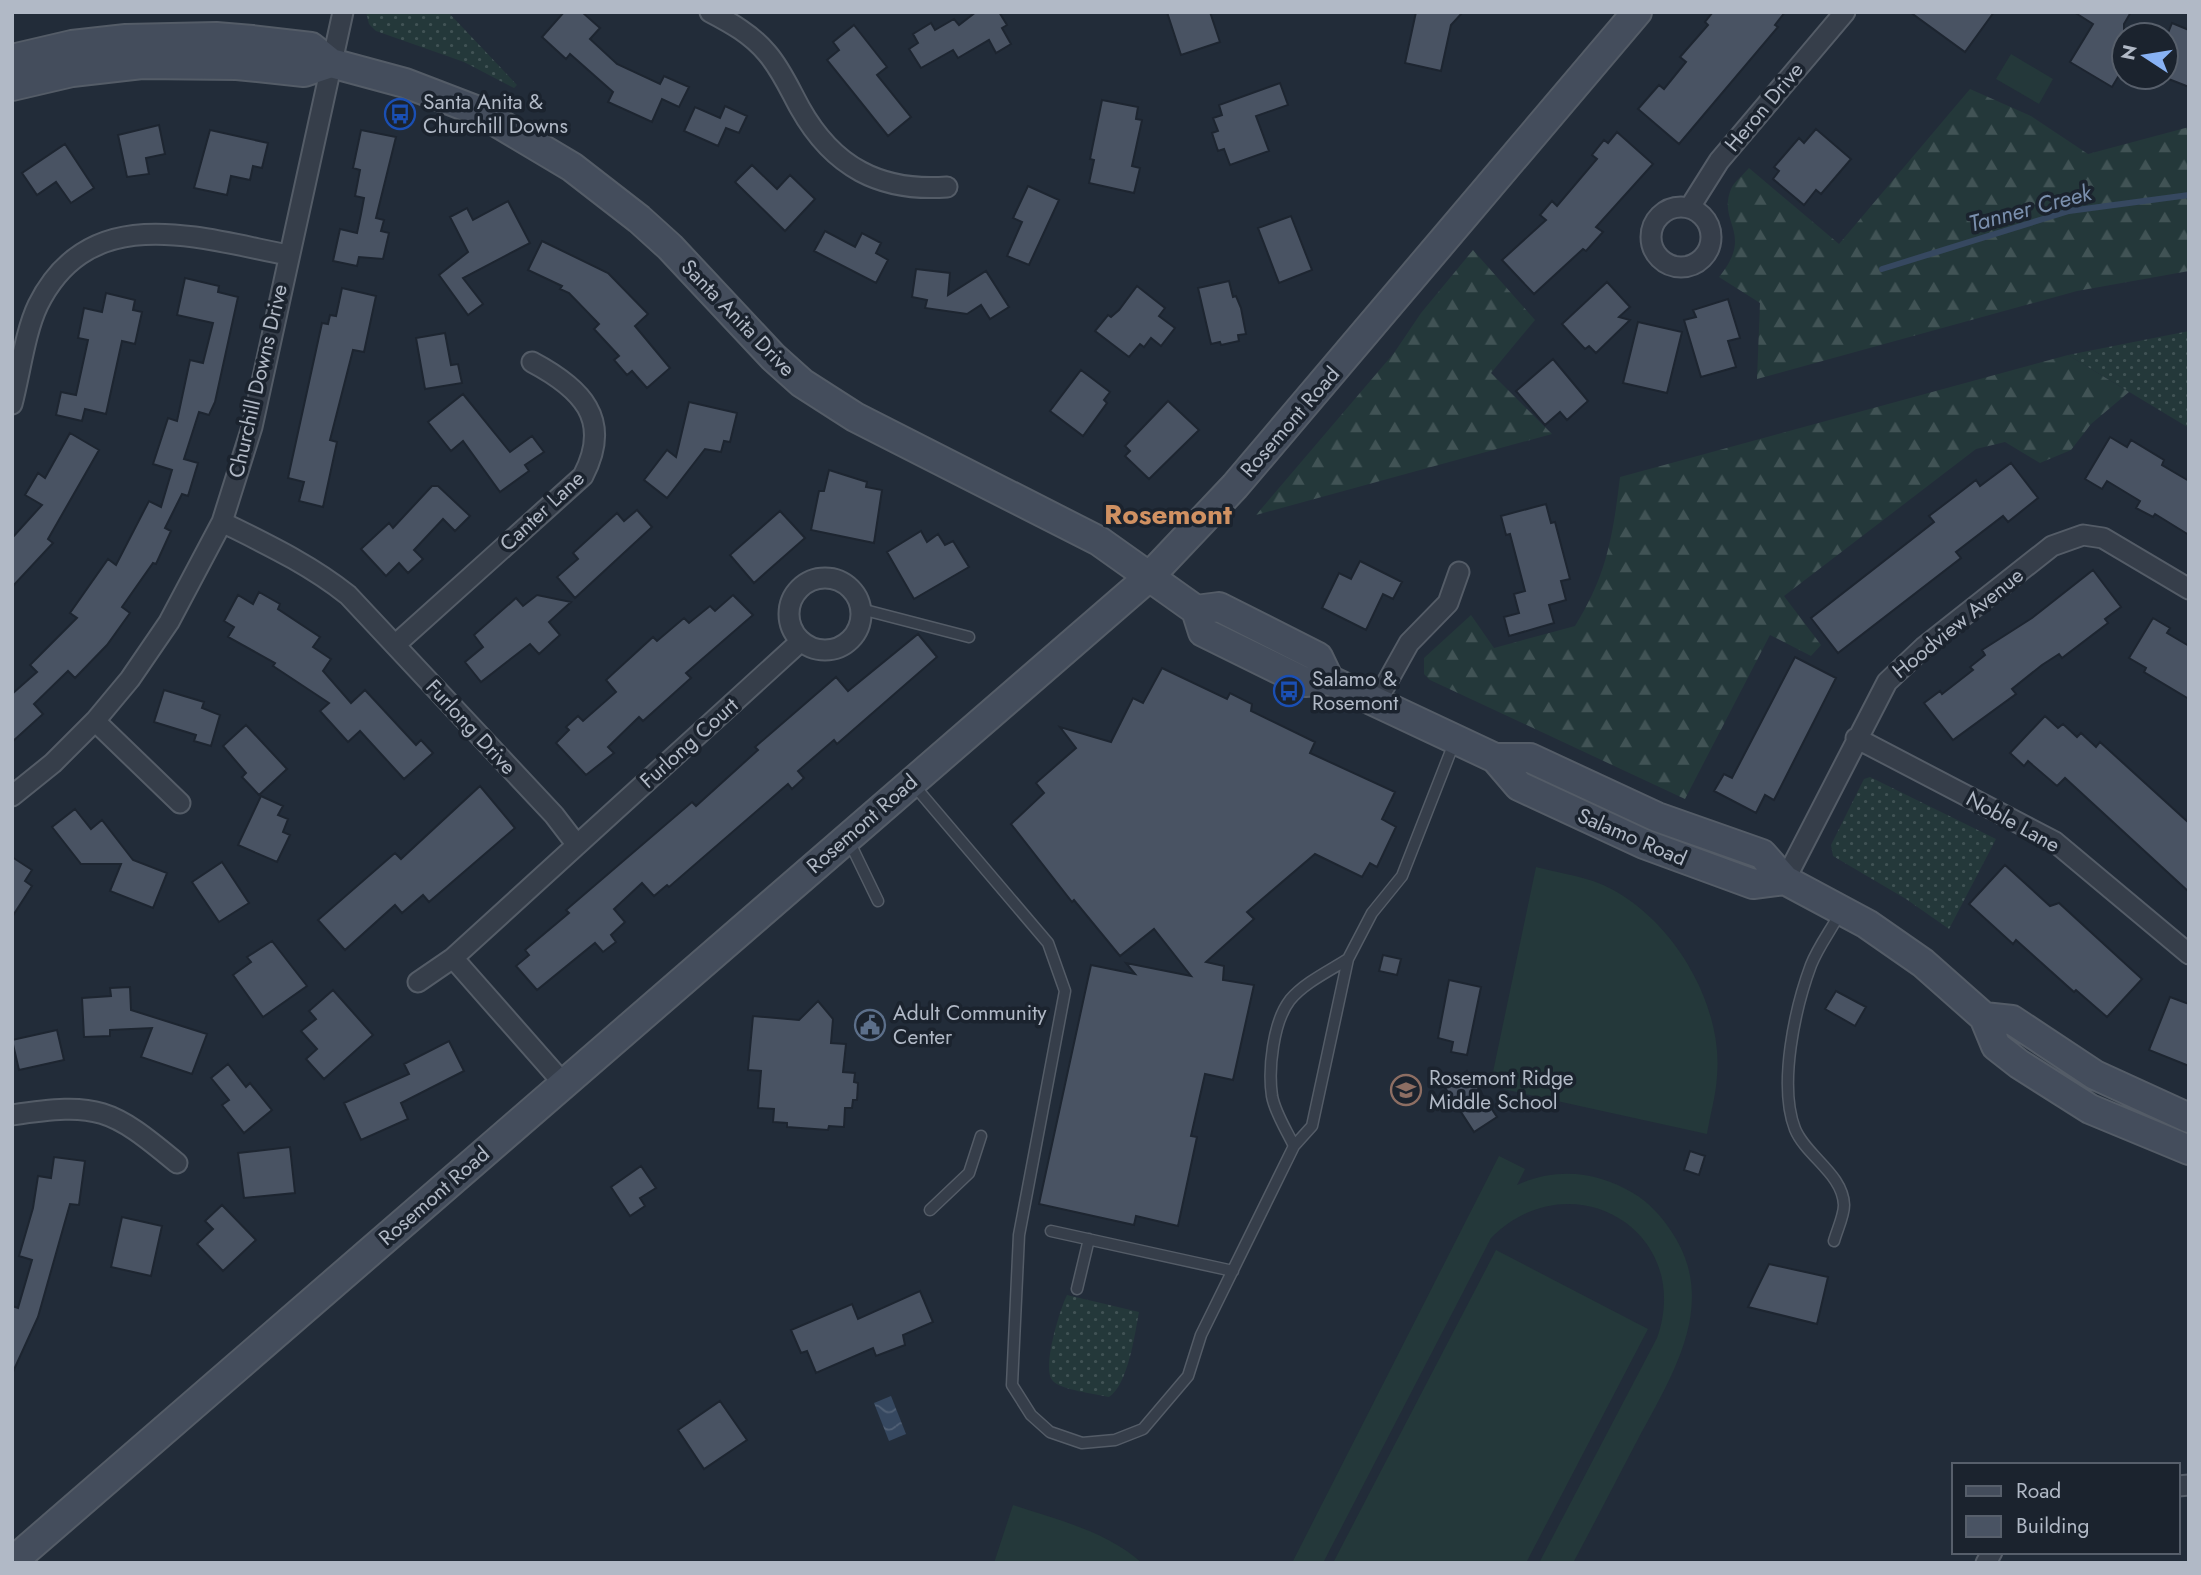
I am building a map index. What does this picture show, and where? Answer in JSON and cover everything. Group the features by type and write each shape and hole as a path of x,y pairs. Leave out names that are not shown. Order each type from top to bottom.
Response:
{"main road":[{"name":"Rosemont Road","path":"12,1562 1149,577 1242,478 1637,12"},
{"name":"Santa Anita Drive","path":"12,59 127,38 216,37 311,47 331,63 405,83 478,111 572,167 657,234 773,358 802,383 855,417 1072,525 1149,577"},
{"name":"Santa Anita Drive","path":"12,86 72,72 142,64 237,65 304,72 331,63"},
{"name":"Salamo Road","path":"1149,577 1196,610 1203,632 1305,682 1329,680 1495,758 1530,758 1657,817 1762,854 1785,880 1842,909 1914,956 1984,1017 1996,1046 2040,1078 2099,1113 2189,1150"},
{"name":"Salamo Road","path":"1984,1017 2012,1020 2095,1075 2189,1118"}],"street":[{"name":"Churchill Downs Drive","path":"12,796 53,763 95,721 130,679 169,622 222,522 252,427 343,12"},
{"path":"710,12 736,25 768,54 812,129 847,164 897,185 917,189 947,187"},
{"name":"Heron Drive","path":"1690,207 1719,161 1845,12"},
{"path":"12,404 37,306 56,278 96,246 115,238 156,232 288,256"},
{"name":"Canter Lane","path":"395,645 583,476 591,462 596,445 592,419 584,400 563,379 532,362"},
{"name":"Furlong Drive","path":"222,522 316,570 348,595 554,815 577,845"},
{"name":"Hoodview Avenue","path":"1785,880 1856,738 1895,672 2061,541 2083,535 2103,538 2189,589"},
{"path":"1376,702 1409,643 1447,603 1459,572"},
{"path":"814,578 835,579 849,586 857,596 861,609 859,626 846,644 827,650 816,650 801,641 793,631 789,607 794,594 814,578"},
{"name":"Furlong Court","path":"577,845 801,641"},
{"path":"95,721 180,803"},
{"name":"Noble Lane","path":"1856,738 2055,842 2189,954"},
{"path":"418,982 453,958 577,845"},
{"path":"453,958 564,1084"},
{"path":"12,1115 47,1110 93,1109 136,1129 177,1163"}],"lane":[{"path":"861,609 968,637"},
{"path":"912,782 1048,943 1065,992 1019,1235 1012,1385 1031,1415 1052,1434 1082,1443 1115,1440 1143,1429 1188,1376 1201,1335 1294,1146 1312,1126 1348,958 1372,914 1402,876 1456,740"},
{"path":"847,837 878,901"},
{"path":"1834,1241 1844,1206 1841,1191 1804,1148 1794,1126 1789,1086 1795,1018 1812,963 1842,909"},
{"path":"1294,1146 1273,1098 1270,1076 1279,1022 1288,1002 1299,991 1348,958"},
{"path":"930,1210 969,1173 981,1136"},
{"path":"1051,1231 1233,1272"},
{"path":"1077,1289 1089,1239"}],"green space":[{"path":"366,12 448,12 517,85 514,88 464,62 376,31 369,24"},
{"path":"2011,54 2053,79 2039,104 1996,79"},
{"path":"1970,89 2031,116 2088,154 2189,127 2189,271 2077,291 1757,379 1760,303 1719,277 1734,249 1735,239 1728,201 1734,184 1749,168 1839,244"},
{"path":"1473,250 1535,320 1491,373 1552,434 1256,515 1394,353 1421,313"},
{"path":"2189,331 2189,428 2068,355"},
{"path":"2068,355 2129,392 2091,424 2071,450 2040,463 2005,442 1976,449 1784,596 1821,645 1811,656 1770,635 1685,799 1430,680 1424,674 1424,658 1471,615 1494,648 1575,626 1595,589 1607,554 1620,477"},
{"path":"1870,777 1996,839 1949,929 1906,899 1833,856 1831,845 1864,779"},
{"path":"1536,867 1593,881 1620,894 1644,912 1666,934 1685,960 1711,1017 1717,1047 1717,1076 1707,1134 1503,1089 1493,1072"},
{"path":"1499,1156 1525,1169 1517,1185 1531,1179 1561,1174 1605,1180 1645,1201 1669,1228 1686,1261 1692,1287 1691,1314 1685,1340 1663,1392 1573,1563 1539,1563 1657,1338 1664,1300 1658,1266 1642,1238 1618,1218 1589,1206 1556,1205 1523,1215 1491,1238 1323,1563 1292,1563"},
{"path":"1496,1250 1648,1329 1526,1563 1333,1563"},
{"path":"1067,1295 1139,1312 1126,1370 1116,1391 1109,1397 1070,1389 1052,1380 1049,1373 1060,1312"},
{"path":"1013,1505 1098,1535 1142,1563 994,1563"}],"water":[{"path":"891,1396 906,1434 889,1441 874,1403"}],"building":[{"path":"564,12 582,12 600,28 590,39 617,64 660,84 664,76 689,87 679,107 662,99 652,122 608,102 613,92 570,54 566,59 542,37"},
{"path":"976,12 999,12 1007,25 1002,28 1011,44 996,53 989,40 958,58 953,50 921,68 909,49 918,43 913,34 931,23 935,30 954,19 959,25"},
{"path":"1167,12 1210,12 1220,42 1181,55"},
{"path":"1416,12 1463,12 1451,25 1441,71 1405,63"},
{"path":"1713,12 1785,12 1775,25 1778,27 1679,144 1638,109 1659,85 1664,89 1686,62 1680,57 1708,25 1705,22"},
{"path":"1910,12 1994,12 1965,52"},
{"path":"2074,12 2131,12 2126,21 2110,21 2110,86 2070,62 2093,24"},
{"path":"854,25 887,67 877,75 911,117 888,136 827,60 839,50 833,42"},
{"path":"2180,26 2189,30 2189,87 2180,83"},
{"path":"1280,83 1288,105 1256,116 1269,151 1230,165 1224,149 1218,151 1212,133 1218,131 1213,118 1222,115 1219,105"},
{"path":"1102,100 1138,107 1136,119 1142,120 1132,166 1140,168 1134,193 1089,183 1094,160 1090,159"},
{"path":"725,106 747,116 739,133 726,128 718,146 684,131 695,107 720,118"},
{"path":"159,125 165,154 146,158 149,174 127,177 118,135"},
{"path":"1816,129 1851,159 1821,194 1816,190 1804,205 1773,179 1779,171 1774,167 1799,138 1804,143"},
{"path":"210,130 268,143 262,168 253,166 250,180 231,176 227,195 194,188"},
{"path":"361,130 396,137 376,218 384,220 381,231 389,233 383,259 359,257 357,266 333,261 340,229 357,233 364,198 355,196 360,170 353,168"},
{"path":"1617,132 1653,164 1596,227 1603,232 1586,251 1583,249 1534,294 1502,260 1546,220 1540,215 1552,201 1557,206 1597,159 1592,155 1604,140 1608,143"},
{"path":"65,144 94,188 71,203 56,182 37,195 22,173"},
{"path":"752,165 777,189 790,175 815,199 785,231 735,182"},
{"path":"1028,186 1059,200 1029,265 1007,256 1022,222 1013,218"},
{"path":"508,201 530,243 463,278 483,304 468,315 439,275 468,252 450,217 467,208 473,220"},
{"path":"1291,216 1312,270 1279,283 1258,228"},
{"path":"825,231 855,247 862,233 881,243 876,253 888,260 876,283 814,251"},
{"path":"542,241 608,273 648,314 635,326 670,368 647,388 632,371 627,375 614,360 619,356 594,329 599,324 569,293 560,289 562,286 528,270"},
{"path":"916,269 950,273 948,295 986,271 1009,307 990,319 981,305 967,314 925,308 927,300 912,297"},
{"path":"185,278 219,286 218,292 238,297 215,402 209,415 199,412 184,459 198,463 188,496 182,494 165,528 171,531 156,564 153,563 122,607 130,613 107,645 75,678 68,671 34,704 43,714 12,742 12,694 37,672 30,665 77,618 70,613 108,559 116,565 149,501 161,507 172,470 153,464 168,418 177,421 190,360 203,363 213,323 177,315"},
{"path":"1229,281 1233,297 1236,296 1241,308 1246,334 1238,335 1239,341 1211,344 1198,288"},
{"path":"1607,282 1630,307 1619,317 1630,320 1596,353 1589,346 1585,349 1562,324"},
{"path":"1137,286 1165,308 1159,316 1175,328 1161,346 1151,338 1144,347 1140,344 1129,357 1095,331 1108,315 1111,317 1119,310"},
{"path":"342,288 376,296 364,352 353,350 330,440 337,442 323,507 299,501 304,482 288,478 322,323 328,324 330,315 336,316"},
{"path":"106,293 135,300 133,310 142,312 135,344 122,341 106,414 85,409 82,421 56,415 61,392 76,395 88,340 78,338 84,308 102,312"},
{"path":"1728,299 1740,338 1728,341 1736,367 1701,377 1684,320 1696,317 1693,310"},
{"path":"1638,322 1682,332 1667,393 1623,383"},
{"path":"445,333 451,365 458,364 462,383 425,389 416,338"},
{"path":"1553,359 1588,401 1567,420 1560,412 1545,425 1516,391"},
{"path":"1081,370 1110,392 1104,400 1107,403 1083,436 1050,411"},
{"path":"463,394 510,452 532,436 544,452 525,465 529,471 500,492 463,441 451,451 428,422"},
{"path":"1168,401 1199,430 1149,479 1125,456 1130,451 1125,446"},
{"path":"689,402 737,413 730,442 724,441 721,452 705,449 667,498 644,480 667,450 676,457"},
{"path":"70,433 99,450 48,539 53,543 12,587 12,538 42,505 25,495 38,473 45,478"},
{"path":"2110,437 2127,447 2131,440 2164,460 2162,465 2189,481 2189,535 2155,514 2153,517 2136,508 2140,501 2107,481 2102,489 2085,479"},
{"path":"2011,463 2038,498 2008,522 2003,516 1956,552 1961,558 1838,653 1811,618 1934,522 1929,516 1976,480 1980,486"},
{"path":"829,470 867,482 866,487 882,490 874,543 811,530 819,491 824,491"},
{"path":"432,486 438,486 470,516 455,531 443,519 414,550 423,559 408,573 399,563 386,576 361,549 389,523 393,528"},
{"path":"1546,504 1551,523 1555,522 1570,579 1561,581 1566,600 1549,605 1554,623 1509,636 1504,617 1519,613 1514,594 1525,591 1510,534 1506,535 1501,516"},
{"path":"637,510 652,527 575,598 557,577 578,559 573,553 617,513 624,521"},
{"path":"780,511 805,538 754,583 730,555"},
{"path":"921,531 927,542 938,534 945,545 953,541 969,567 914,599 887,552"},
{"path":"1360,561 1402,582 1393,599 1383,594 1366,630 1322,608 1339,573 1351,579"},
{"path":"2093,570 2121,607 2105,619 2108,623 2062,658 2059,654 2042,665 2012,689 2016,694 1953,740 1924,703 1940,691 1942,694 1973,670 1970,667 1985,655 1982,650 2032,618"},
{"path":"259,592 280,604 278,609 320,637 313,647 331,659 323,671 351,703 365,690 416,745 421,740 433,753 404,779 360,731 348,742 320,711 329,703 273,666 275,663 228,637 234,627 224,621 238,595 253,604"},
{"path":"537,595 571,602 549,622 560,635 539,654 530,644 481,682 465,662 483,647 474,635 516,598 523,606"},
{"path":"733,595 753,615 686,673 691,678 643,721 639,717 608,747 614,753 586,775 556,743 569,730 566,727 578,716 583,721 616,692 606,680 653,637 657,641 684,618 689,623 710,606 715,611"},
{"path":"2153,618 2170,628 2167,633 2189,646 2189,699 2144,672 2146,668 2129,658"},
{"path":"918,634 937,657 837,744 834,740 798,771 804,778 792,789 788,784 669,887 667,885 654,896 642,883 614,909 625,922 611,935 616,942 603,952 595,943 537,990 516,966 529,955 525,950 569,913 566,910 692,802 696,806 758,750 755,747 836,677 848,691"},
{"path":"1795,657 1836,678 1774,800 1765,795 1756,813 1714,791 1724,774 1732,778"},
{"path":"1162,668 1227,699 1230,693 1252,704 1251,711 1315,742 1310,753 1395,792 1382,819 1396,827 1377,867 1370,863 1362,877 1315,854 1247,912 1254,919 1206,962 1224,966 1223,980 1254,985 1233,1080 1205,1074 1191,1136 1197,1137 1178,1226 1136,1216 1134,1225 1039,1204 1091,965 1135,974 1126,963 1191,976 1154,929 1120,956 1074,900 1072,902 1011,824 1044,793 1036,783 1076,748 1060,727 1111,742 1133,698 1143,703"},
{"path":"164,690 204,702 202,708 220,715 211,746 194,741 196,735 154,722"},
{"path":"2045,716 2058,728 2063,724 2077,737 2081,733 2096,747 2100,742 2189,823 2189,892 2065,778 2057,786 2028,761 2024,766 2010,753"},
{"path":"246,725 287,769 259,795 242,777 246,773 223,746"},
{"path":"480,786 515,828 429,902 423,895 402,913 395,905 345,950 318,920 395,853 401,859"},
{"path":"261,796 283,806 278,815 288,819 283,832 290,835 277,862 238,845"},
{"path":"75,809 91,829 102,820 133,860 167,873 153,908 110,891 121,864 81,864 52,827"},
{"path":"12,857 32,870 25,881 32,886 12,917"},
{"path":"222,862 249,903 219,922 192,882"},
{"path":"2005,865 2050,906 2059,903 2142,979 2107,1017 2076,990 2074,992 2016,940 2013,944 1969,904"},
{"path":"272,941 307,986 263,1017 233,975 251,962 247,957"},
{"path":"1383,955 1401,959 1397,975 1379,971"},
{"path":"1449,980 1481,987 1467,1055 1451,1052 1453,1042 1438,1038"},
{"path":"130,987 131,1010 207,1034 192,1074 141,1057 152,1028 110,1030 110,1036 84,1037 82,998 111,996 110,988"},
{"path":"333,990 373,1035 324,1079 306,1059 317,1049 301,1031 316,1019 309,1011"},
{"path":"1836,991 1866,1007 1855,1026 1825,1009"},
{"path":"2170,997 2189,1004 2189,1066 2149,1050"},
{"path":"818,1001 833,1019 831,1043 846,1044 843,1072 855,1073 854,1082 858,1083 857,1100 853,1100 852,1108 845,1108 844,1127 829,1126 828,1130 787,1127 787,1123 773,1122 774,1109 758,1108 761,1071 748,1070 753,1016 799,1020"},
{"path":"57,1030 64,1060 19,1070 12,1040"},
{"path":"449,1041 464,1071 401,1103 408,1119 361,1140 344,1103 409,1074 404,1064"},
{"path":"228,1064 246,1087 250,1083 272,1110 244,1133 222,1105 229,1100 211,1078"},
{"path":"1467,1071 1497,1117 1474,1132 1444,1086"},
{"path":"290,1147 295,1193 244,1198 238,1153"},
{"path":"1690,1151 1705,1156 1699,1175 1684,1170"},
{"path":"54,1157 85,1161 79,1205 70,1204 38,1317 12,1374 12,1306 18,1308 32,1260 19,1256 33,1208 38,1176 51,1178"},
{"path":"641,1166 656,1188 640,1198 645,1206 630,1216 611,1187"},
{"path":"222,1205 256,1240 223,1271 197,1244 213,1229 205,1221"},
{"path":"122,1217 162,1226 151,1276 111,1267"},
{"path":"1769,1264 1828,1277 1817,1324 1748,1307"},
{"path":"920,1291 933,1322 903,1335 905,1345 876,1356 873,1348 816,1373 807,1351 801,1353 791,1330 852,1304 858,1319"},
{"path":"720,1401 747,1440 704,1469 678,1430"}],"waterway":[{"name":"Tanner Creek","path":"1882,269 2069,211 2189,195"}],"place":[{"name":"Santa Anita & Churchill Downs","path":"400,114"},
{"name":"Salamo & Rosemont","path":"1289,691"},
{"name":"Adult Community Center","path":"870,1025"},
{"name":"Rosemont Ridge Middle School","path":"1406,1090"}],"district":[{"name":"Rosemont","path":"1168,514"}]}
